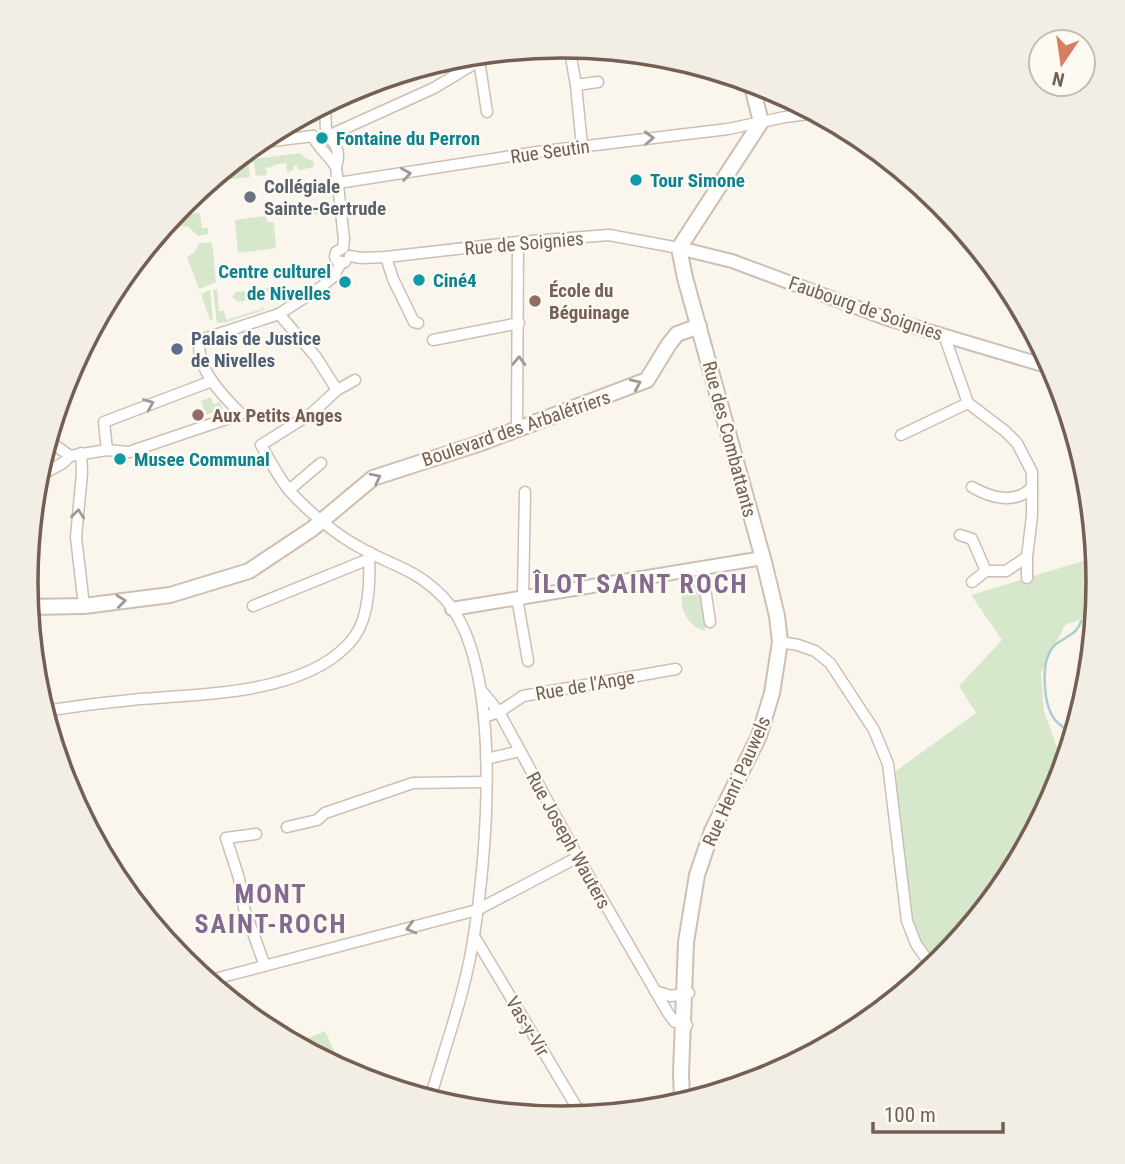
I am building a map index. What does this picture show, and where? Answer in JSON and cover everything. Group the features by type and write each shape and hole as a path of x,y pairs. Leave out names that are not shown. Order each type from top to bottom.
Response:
{"main road":[{"path":"679,248 761,122 754,95"},
{"name":"Rue des Combattants","path":"679,248 763,558 780,636"},
{"name":"Boulevard des Arbalétriers","path":"39,607 84,606 170,595 249,570 312,529 373,478 481,443 647,380 677,334 699,326"},
{"name":"Rue Henri Pauwels","path":"682,1092 690,920 697,875 712,831 754,746 767,712 780,636"}],"street":[{"path":"571,58 582,146"},
{"path":"480,65 487,112"},
{"path":"329,134 434,88 469,66"},
{"path":"576,85 598,82"},
{"path":"321,146 326,145 329,134 326,114"},
{"name":"Rue Seutin","path":"338,183 582,146 728,129 801,116"},
{"path":"51,470 75,455 107,450 129,452 241,414 212,380 198,346 200,340 279,314 333,277 344,256 336,167 337,146 329,134 320,130 313,136 281,140"},
{"path":"313,136 314,142 321,146 336,167"},
{"name":"Rue de Soignies","path":"344,256 386,257 609,235 679,248"},
{"path":"517,430 518,242"},
{"name":"Faubourg de Soignies","path":"679,248 732,261 885,318 1038,363"},
{"path":"386,257 393,279 414,321 418,323"},
{"path":"279,314 303,340 337,390"},
{"path":"433,340 519,323"},
{"path":"944,335 968,403 1017,443 1032,472 1027,578"},
{"path":"107,450 104,422 212,380"},
{"path":"355,380 337,390 312,413 261,445 289,490 323,520 369,556 414,572 444,598 470,644 476,665 486,733 483,859 474,936 433,1089"},
{"path":"901,435 968,403"},
{"path":"56,445 75,455 82,473 76,537 84,606"},
{"path":"289,490 320,463"},
{"path":"972,487 990,496 1006,498 1020,496 1032,487"},
{"path":"525,492 520,598 527,661"},
{"path":"960,535 972,539 986,571"},
{"path":"253,606 369,556"},
{"path":"54,710 136,699 236,691 272,684 298,675 346,646 356,634 364,618 369,556"},
{"path":"972,582 986,571 1006,570 1027,557"},
{"path":"452,609 763,558"},
{"path":"702,568 710,622"},
{"path":"780,636 815,652 830,663 874,730 888,764 907,921 916,944 927,959"},
{"name":"Rue de l'Ange","path":"484,717 499,712 523,696 676,669"},
{"name":"Rue Joseph Wauters","path":"480,686 499,712 655,991 675,1022 685,1025"},
{"path":"486,733 509,730"},
{"path":"486,759 520,751"},
{"path":"287,827 317,820 325,813 400,786 485,782"},
{"path":"256,834 226,838 239,878 244,908 265,966"},
{"path":"219,978 477,910 578,857"},
{"name":"Vas-y-Vir","path":"474,936 576,1106"},
{"path":"655,991 671,996 687,993"}],"green space":[{"path":"300,153 313,161 314,167 299,170 296,165 294,170 287,172 286,163 273,165 266,168 267,175 256,176 254,159"},
{"path":"248,163 250,177 227,180"},
{"path":"320,205 321,214 292,216 291,207 299,212 304,207"},
{"path":"200,213 202,228 208,228 208,234 198,236 189,227 179,226 190,214"},
{"path":"266,216 267,222 274,222 276,248 238,253 235,220"},
{"path":"212,242 216,282 199,289 187,257 195,252 199,243"},
{"path":"217,289 219,311 224,311 226,320 262,309 261,303 264,310 217,323 213,290"},
{"path":"210,290 213,319 210,320 201,294"},
{"path":"270,290 254,298 238,302 232,297 236,292"},
{"path":"211,397 213,404 220,402 223,409 206,415 201,401"},
{"path":"1085,560 1085,618 1065,625 1041,673 1044,711 1058,751 1047,783 998,873 978,901 927,959 916,944 899,856 896,771 976,713 959,686 1002,640 971,595"},
{"path":"699,583 705,631 692,624 682,606 685,585"},
{"path":"325,1031 336,1054 331,1052 306,1039"}],"waterway":[{"path":"1066,729 1058,723 1048,705 1046,663 1053,647 1073,633 1081,621"}],"place":[{"name":"Fontaine du Perron","path":"322,138"},
{"name":"Tour Simone","path":"636,180"},
{"name":"Collégiale Sainte-Gertrude","path":"250,197"},
{"name":"Ciné4","path":"419,280"},
{"name":"Centre culturel de Nivelles","path":"345,282"},
{"name":"École du Béguinage","path":"535,301"},
{"name":"Palais de Justice de Nivelles","path":"177,349"},
{"name":"Aux Petits Anges","path":"198,415"},
{"name":"Musee Communal","path":"120,459"}],"district":[{"name":"ÎLOT SAINT ROCH","path":"641,584"},
{"name":"MONT SAINT-ROCH","path":"271,909"}]}
